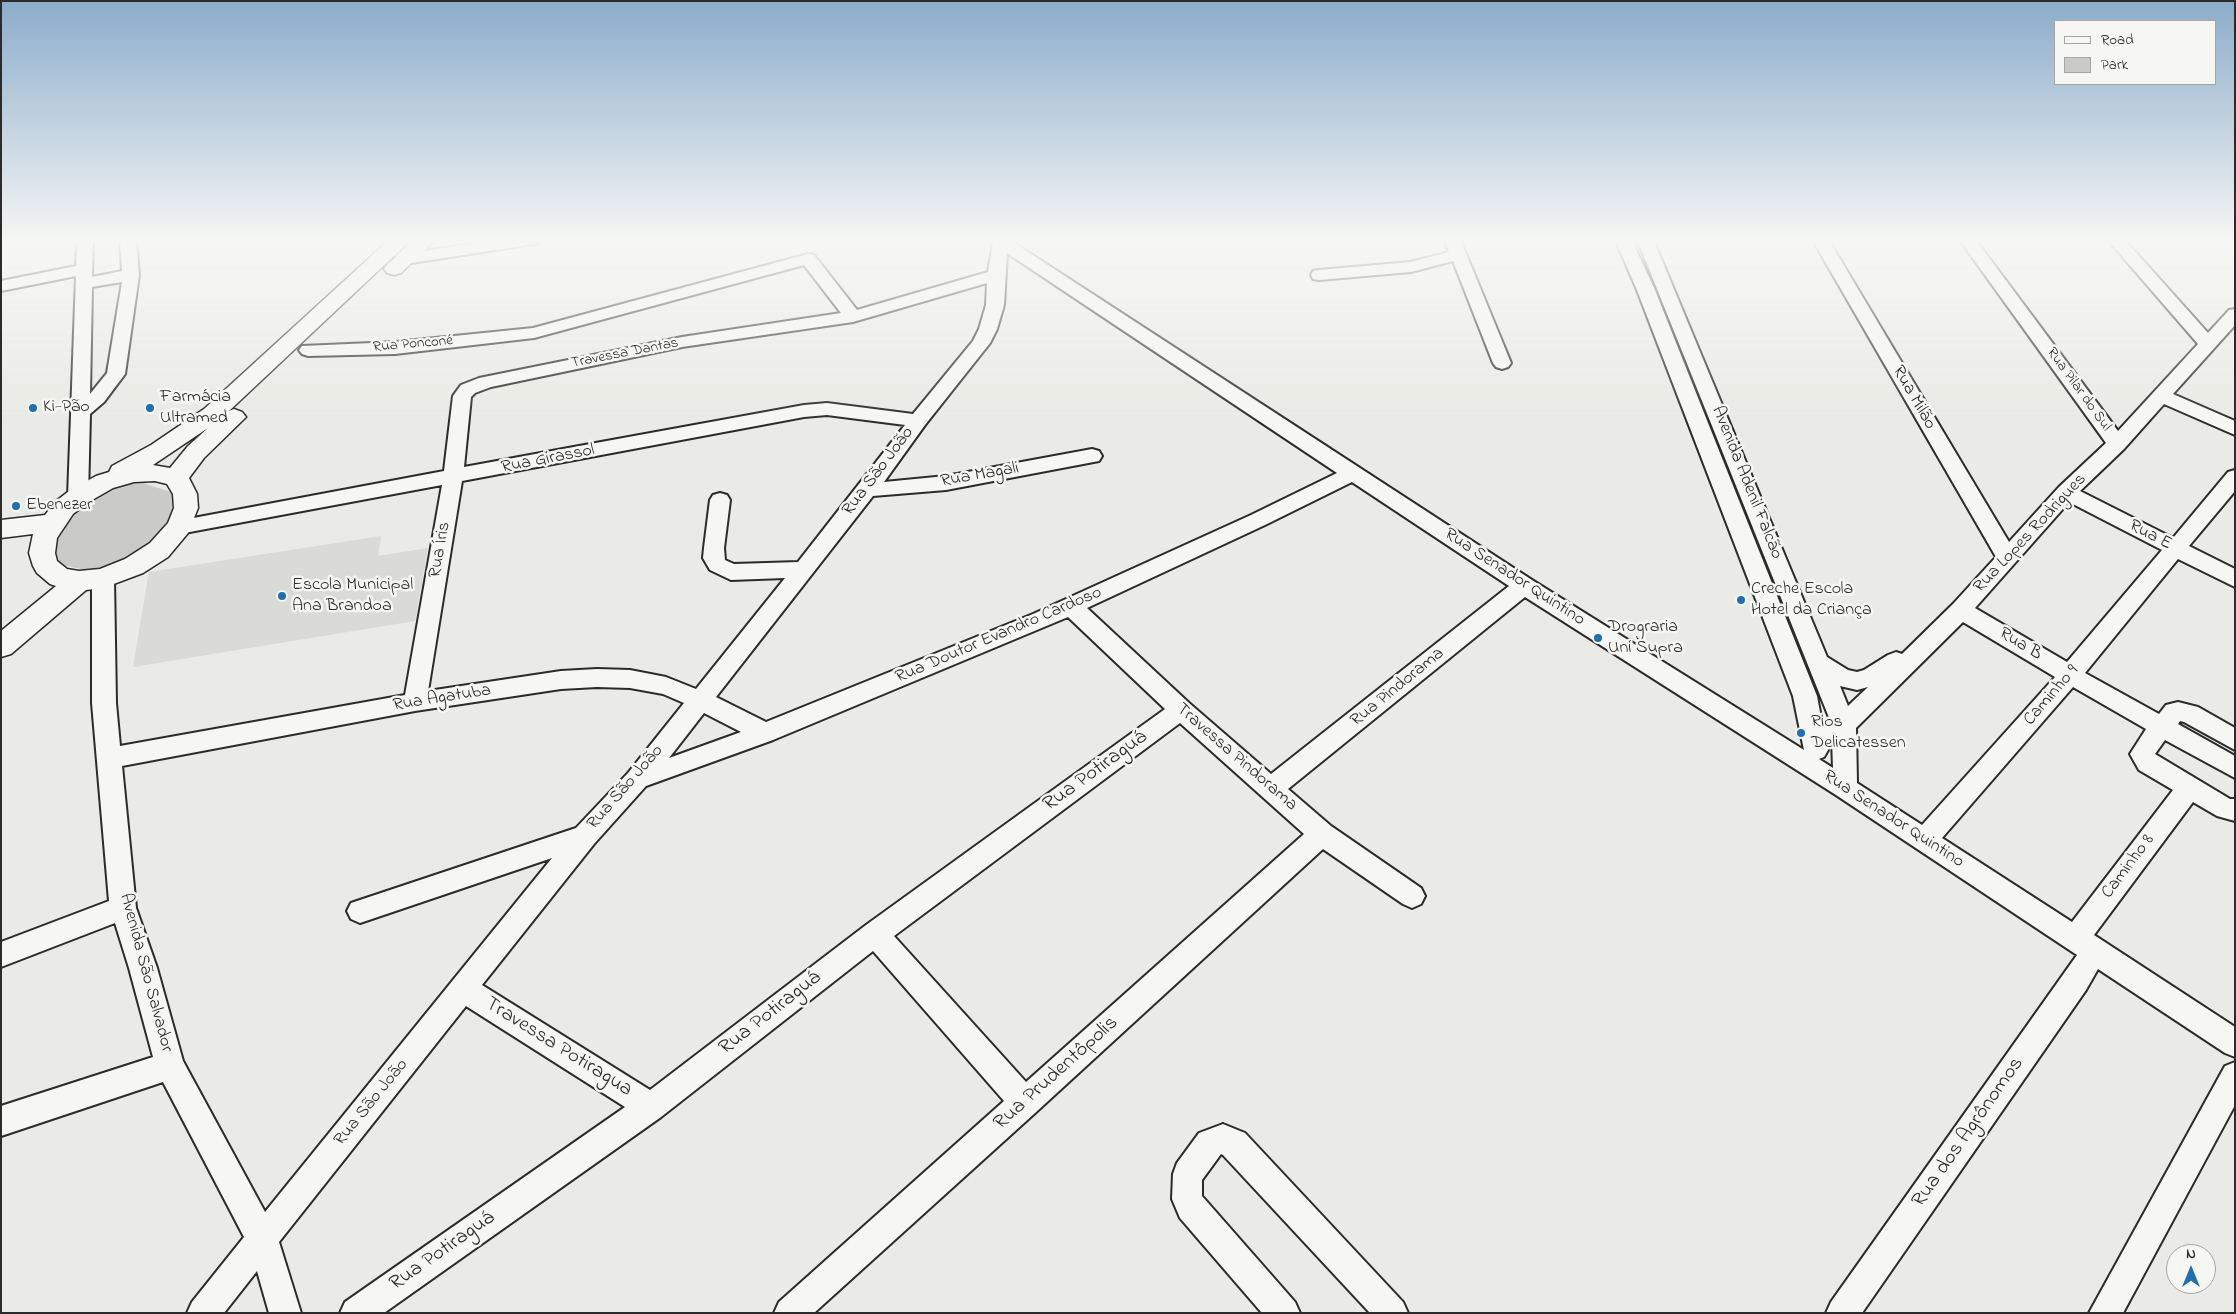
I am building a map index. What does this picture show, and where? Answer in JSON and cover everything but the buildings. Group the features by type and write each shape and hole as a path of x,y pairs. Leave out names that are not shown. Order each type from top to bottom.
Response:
{"main road":[{"path":"91,580 59,577 46,566 42,553 44,538 52,523 64,508 78,497 159,451 212,414 337,300"},
{"path":"176,477 196,452 308,350 350,300"},
{"path":"106,482 134,474 155,473 176,477"},
{"path":"1,647 91,580 134,566 158,550 179,527 186,508 185,494 176,477"},
{"path":"1,529 52,523"}],"street":[{"path":"78,497 83,300"},
{"path":"81,410 97,398 116,374 127,300"},
{"name":"Rua Ponconé","path":"308,350 395,348 534,333 655,300"},
{"name":"Rua Ponconé","path":"840,300 853,317"},
{"name":"Travessa Dantas","path":"462,396 474,386 486,382 682,342 853,317 911,300"},
{"name":"Rua São João","path":"203,1313 585,836 637,780 981,343 988,329 995,300"},
{"name":"Rua Senador Quintino","path":"1091,300 1524,586 1845,788 2235,1043"},
{"path":"1477,300 1502,363"},
{"name":"Avenida Adenil Falcão","path":"1649,300 1743,534 1805,696 1815,736 1819,772"},
{"name":"Avenida Adenil Falcão","path":"1671,300 1844,725 1845,788"},
{"name":"Rua Milão","path":"1856,300 2007,557"},
{"name":"Rua Pilar do Sul","path":"2013,300 2118,444"},
{"path":"2169,300 2208,344"},
{"name":"Rua Lopes Rodrigues","path":"1815,736 1844,725 1961,610 2066,492 2118,444 2162,396 2208,344 2234,308"},
{"path":"1655,315 1677,315"},
{"name":"Rua Íris","path":"415,702 453,478 462,396"},
{"path":"2162,396 2235,428"},
{"name":"Rua Girassol","path":"179,527 804,412 827,409 918,421"},
{"name":"Rua Magali","path":"866,490 946,483 1092,456"},
{"name":"Rua Doutor Evandro Cardoso","path":"637,780 765,733 1072,607 1353,473"},
{"name":"Caminho 9","path":"1924,840 2070,675 2235,477"},
{"name":"Rua E","path":"2066,492 2235,579"},
{"path":"720,500 714,548 714,558 717,565 731,572 802,570"},
{"path":"1743,534 1767,536"},
{"name":"Avenida São Salvador","path":"91,580 111,758 124,908 170,1066 263,1240 285,1313"},
{"name":"Rua Pindorama","path":"1270,788 1524,586"},
{"name":"Travessa Pindorama","path":"1072,607 1181,710 1322,834 1412,896"},
{"name":"Rua B","path":"1961,610 2070,675 2235,768"},
{"path":"1819,663 1842,678 1857,681 1871,676 1932,637"},
{"name":"Rua Agatuba","path":"111,758 415,702 561,680 596,678 630,678 666,686 700,700 765,733"},
{"name":"Rua Potiraguá","path":"356,1313 651,1107 875,934 1181,710"},
{"path":"2233,733 2190,714 2178,711 2159,724 2142,754 2148,764 2186,791 2226,809 2235,810"},
{"name":"Caminho 8","path":"2085,945 2186,791"},
{"name":"Rua Prudentôpolis","path":"790,1313 1322,834"},
{"path":"360,911 585,836"},
{"path":"1,954 124,908"},
{"path":"875,934 1025,1103"},
{"name":"Rua dos Agrônomos","path":"1842,1313 2070,989 2085,945"},
{"name":"Travessa Potiragua","path":"464,989 651,1107"},
{"path":"1,1122 170,1066"},
{"path":"2105,1313 2235,1076"},
{"path":"1284,1313 1191,1207 1187,1198 1188,1174 1210,1144 1223,1139 1234,1144 1392,1313"}],"shaded area":[{"name":"Escola Municipal Ana Brandoa","path":"381,536 378,556 428,548 415,621 133,667 149,572"}],"green space":[{"path":"137,481 174,493 170,524 141,556 95,572 58,564 54,539 73,512 104,489"}],"place":[{"name":"Ki-Pão","path":"33,408"},
{"name":"Farmácia Ultramed","path":"150,408"},
{"name":"Ebenezer","path":"16,506"},
{"name":"Escola Municipal Ana Brandoa","path":"282,596"},
{"name":"Creche Escola Hotel da Criança","path":"1741,600"},
{"name":"Drograria Uni Supra","path":"1598,638"},
{"name":"Rios Delicatessen","path":"1801,733"}]}
